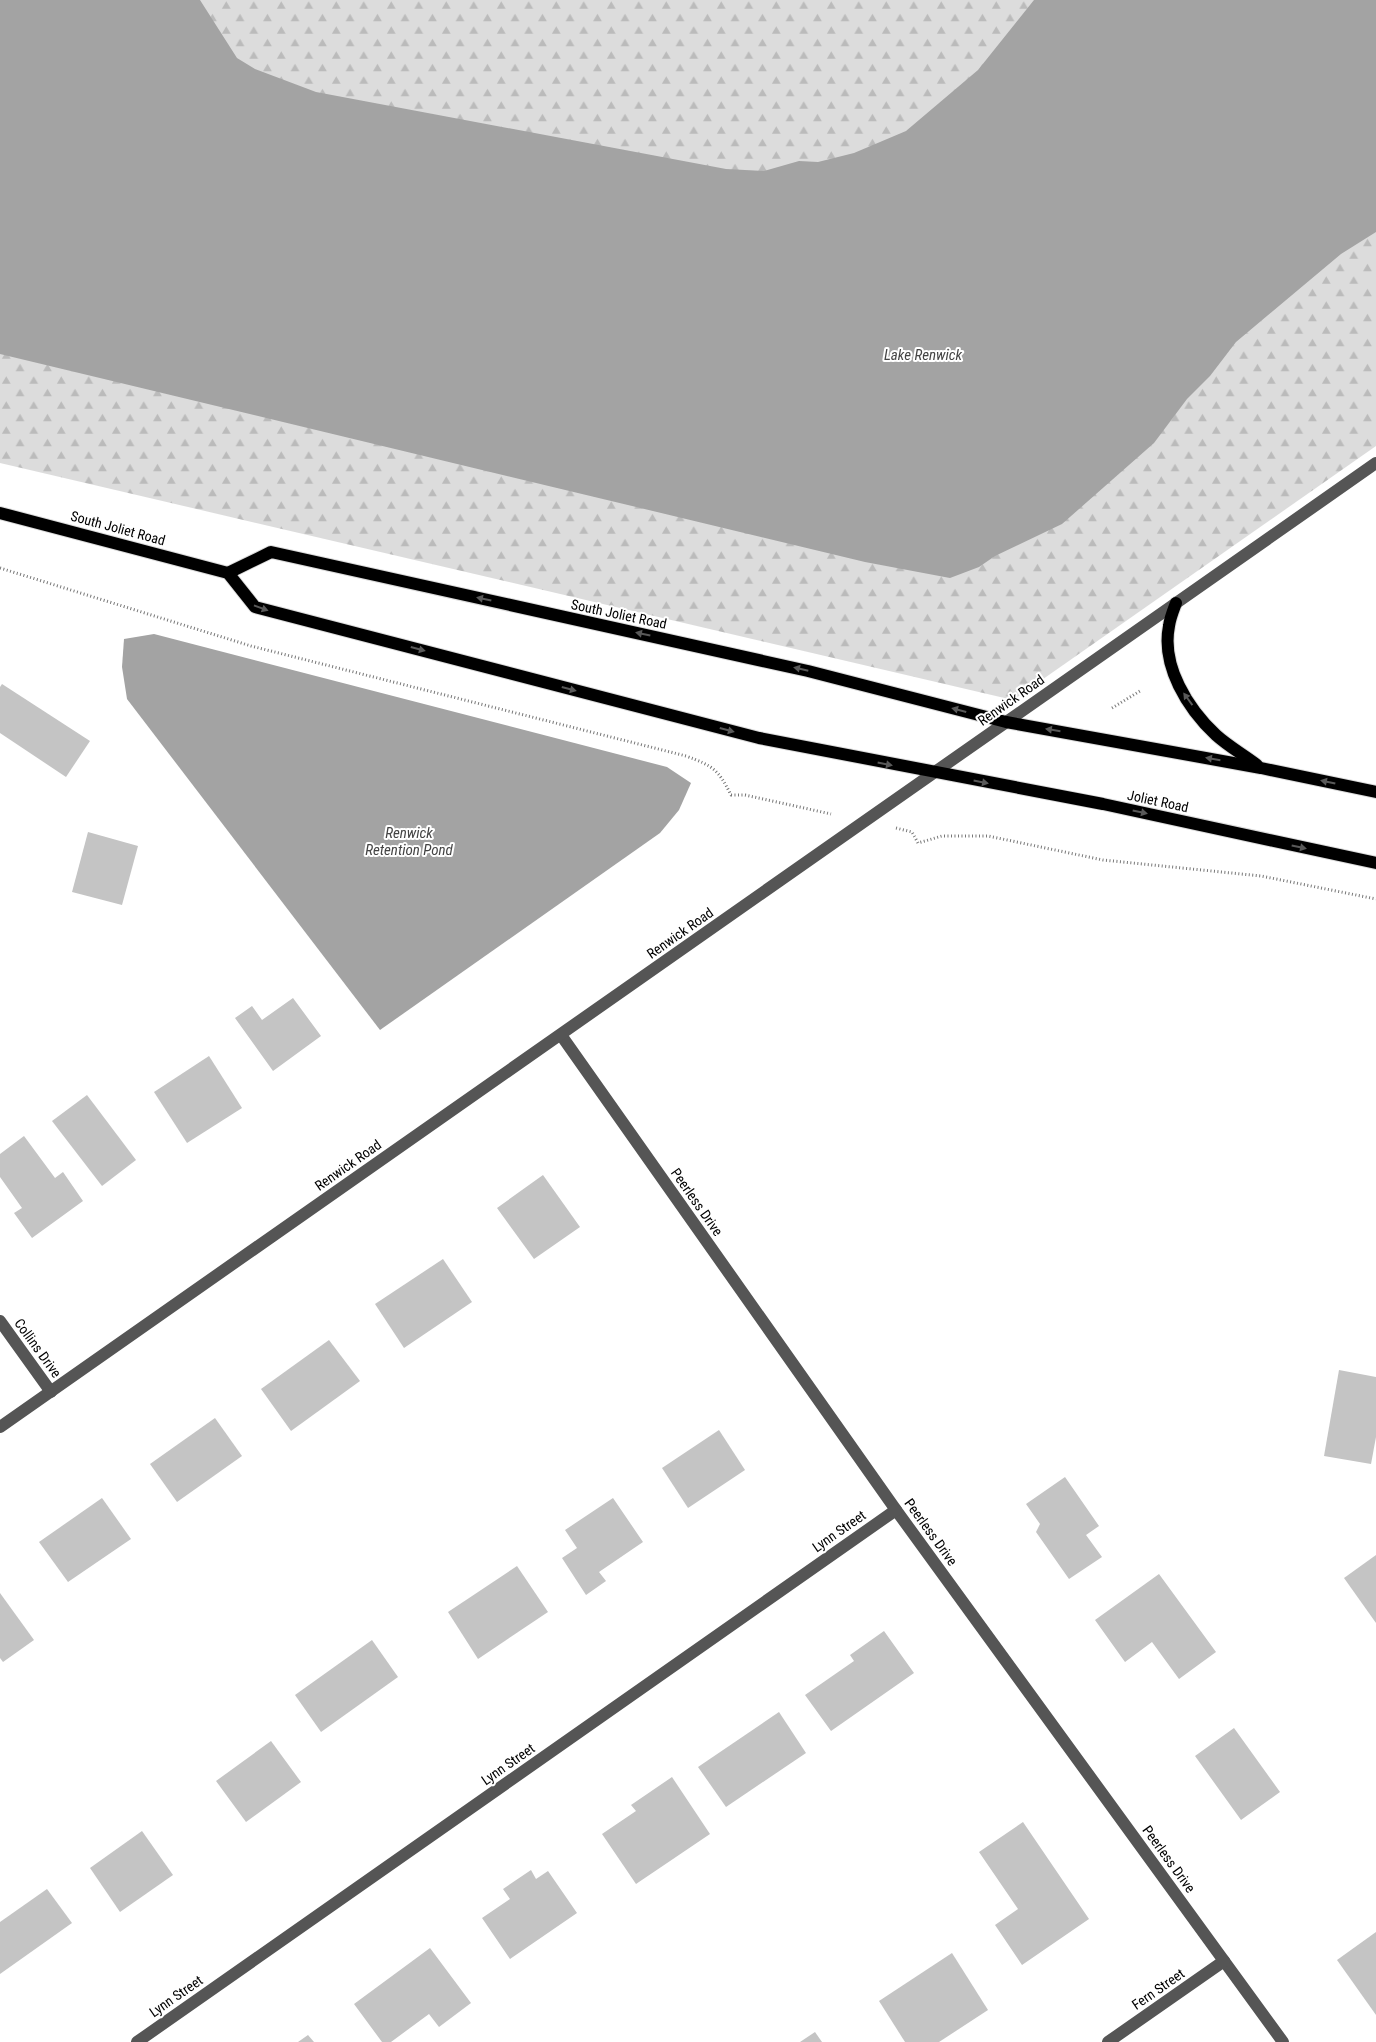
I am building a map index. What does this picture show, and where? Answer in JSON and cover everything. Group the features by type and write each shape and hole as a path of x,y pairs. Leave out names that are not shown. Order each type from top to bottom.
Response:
{"main road":[{"name":"South Joliet Road","path":"0,513 228,573 271,552 808,670 1006,722"},
{"path":"228,573 254,607 759,738 933,773"},
{"path":"1176,603 1168,626 1168,639 1169,660 1180,689 1217,736 1261,768"},
{"path":"1006,722 1261,768 1376,792"},
{"name":"Joliet Road","path":"933,773 1103,804 1376,863"}],"street":[{"name":"Renwick Road","path":"0,1427 1376,463"},
{"name":"Peerless Drive","path":"561,1035 896,1510 1283,2042"},
{"name":"Collins Drive","path":"0,1321 51,1392"},
{"name":"Lynn Street","path":"136,2042 896,1510"},
{"name":"Fern Street","path":"1108,2042 1224,1961"}],"path":[{"path":"0,568 251,646 686,756 710,765 723,780 731,796 745,795 912,832 918,843 942,836 988,836 1103,860 1262,876 1376,899"},
{"path":"1112,708 1140,691"}],"green space":[{"name":"Lake Renwick","path":"0,0 1376,0 1376,446 1013,700 0,463"}],"water":[{"name":"Lake Renwick","path":"0,0 200,0 237,58 255,69 316,92 726,169 764,171 799,161 818,162 854,153 906,131 978,70 1034,0 1376,0 1376,232 1341,254 1236,342 1210,376 1187,399 1154,443 1062,524 995,556 979,567 950,578 865,562 0,354"},
{"name":"Renwick Retention Pond","path":"154,634 667,767 691,783 679,810 660,833 380,1030 127,699 122,667 124,639"}],"building":[{"path":"2,684 90,741 66,777 0,733 0,687"},
{"path":"88,832 138,846 122,905 72,892"},
{"path":"293,998 321,1036 273,1071 235,1018 252,1006 262,1020"},
{"path":"209,1056 242,1108 187,1143 154,1092"},
{"path":"87,1095 136,1160 102,1186 52,1121"},
{"path":"24,1136 55,1178 63,1172 83,1201 32,1238 14,1213 22,1208 0,1177 0,1154"},
{"path":"543,1175 580,1227 534,1259 497,1208"},
{"path":"443,1259 472,1302 404,1348 375,1304"},
{"path":"329,1340 360,1381 291,1431 261,1389"},
{"path":"1339,1370 1376,1377 1376,1437 1371,1464 1324,1456"},
{"path":"215,1418 242,1456 177,1502 150,1464"},
{"path":"719,1430 745,1470 688,1508 662,1468"},
{"path":"1065,1477 1099,1526 1086,1535 1102,1557 1069,1579 1036,1532 1040,1524 1026,1504"},
{"path":"102,1498 131,1539 68,1582 39,1542"},
{"path":"613,1498 643,1542 599,1572 606,1581 586,1595 562,1558 577,1548 565,1530"},
{"path":"1376,1555 1376,1623 1344,1578"},
{"path":"517,1566 548,1612 478,1659 448,1612"},
{"path":"1159,1574 1216,1652 1179,1679 1152,1642 1125,1662 1095,1620"},
{"path":"0,1593 34,1640 3,1662 0,1658"},
{"path":"884,1631 914,1673 831,1731 805,1695 854,1661 850,1655"},
{"path":"372,1640 398,1677 321,1732 295,1695"},
{"path":"779,1712 806,1753 726,1807 698,1767"},
{"path":"1234,1728 1280,1792 1241,1820 1195,1756"},
{"path":"271,1741 301,1782 246,1822 216,1781"},
{"path":"672,1777 710,1834 636,1884 602,1834 636,1811 631,1805"},
{"path":"1023,1822 1089,1919 1022,1965 995,1925 1018,1909 979,1852"},
{"path":"142,1831 173,1875 120,1912 90,1868"},
{"path":"531,1870 536,1879 548,1871 577,1913 510,1959 482,1918 510,1899 503,1889"},
{"path":"47,1889 72,1923 0,1974 0,1922"},
{"path":"1376,1932 1376,2015 1337,1960"},
{"path":"430,1948 471,2003 439,2027 429,2014 391,2042 382,2042 354,2004"},
{"path":"952,1953 988,2010 939,2042 905,2042 879,2001"},
{"path":"815,2032 822,2042 800,2042"},
{"path":"308,2035 314,2042 298,2042"}]}
